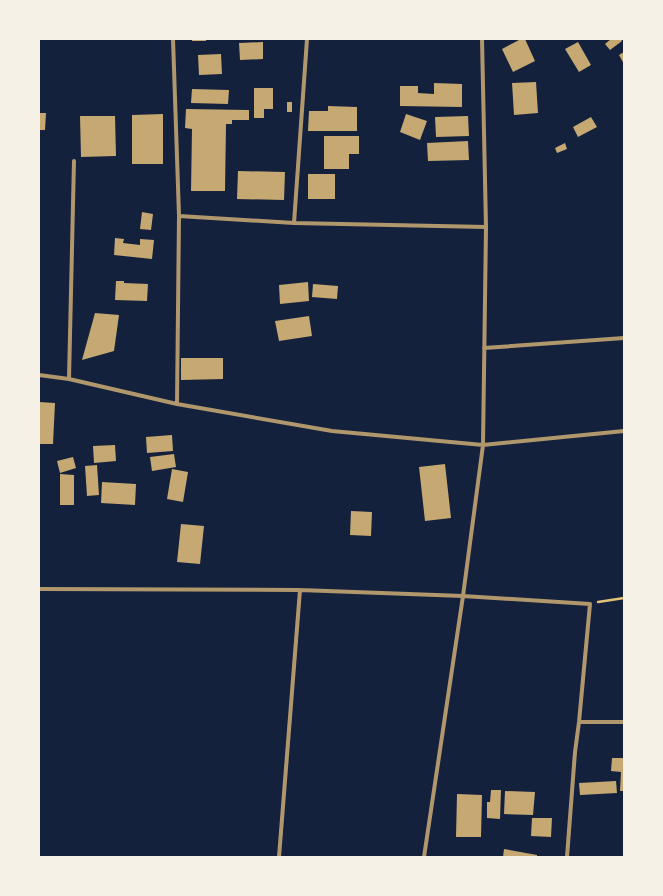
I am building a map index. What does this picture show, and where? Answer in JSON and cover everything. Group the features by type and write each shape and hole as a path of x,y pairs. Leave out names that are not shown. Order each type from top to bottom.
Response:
{"street":[{"path":"173,39 179,216 177,404"},
{"path":"294,223 307,39"},
{"path":"424,857 463,596 483,445 486,227 482,39"},
{"path":"69,379 74,160"},
{"path":"179,216 294,223 486,227"},
{"path":"484,348 624,338"},
{"path":"39,375 69,379 177,404 332,431 483,445 624,430"},
{"path":"39,589 300,590 463,596 590,604 575,752 567,857"},
{"path":"279,857 300,590"},
{"path":"579,722 624,722"}],"path":[{"path":"590,604 624,598"}],"building":[{"path":"192,39 206,39 206,41 192,41"},
{"path":"521,39 525,39 535,61 513,72 502,49"},
{"path":"611,39 621,39 622,41 610,50 605,44"},
{"path":"263,42 263,59 240,60 239,43"},
{"path":"578,42 591,65 579,72 565,49"},
{"path":"624,52 624,64 619,55"},
{"path":"221,54 222,74 199,75 198,55"},
{"path":"536,82 538,113 514,115 512,83"},
{"path":"434,83 462,84 462,107 400,106 400,86 418,86 418,93 434,94"},
{"path":"254,88 273,88 273,109 264,109 264,118 254,118"},
{"path":"192,89 229,90 228,104 191,103"},
{"path":"287,102 292,102 292,112 287,112"},
{"path":"328,106 357,107 357,131 308,131 309,111 328,111"},
{"path":"186,109 249,110 249,120 232,120 232,124 226,124 225,191 191,191 192,129 185,128"},
{"path":"39,113 46,113 45,130 39,130"},
{"path":"163,114 163,164 132,164 132,115"},
{"path":"406,114 427,121 420,140 400,132"},
{"path":"80,116 115,116 116,156 81,157"},
{"path":"468,116 469,136 436,137 435,117"},
{"path":"591,117 597,127 578,137 573,127"},
{"path":"324,136 359,136 359,154 349,154 349,169 324,169"},
{"path":"468,141 469,160 428,161 427,143"},
{"path":"565,143 567,149 557,153 555,148"},
{"path":"238,171 285,172 284,200 237,199"},
{"path":"308,174 335,174 335,199 308,199"},
{"path":"142,212 153,214 151,230 140,229"},
{"path":"115,238 124,239 123,243 140,245 140,239 154,240 152,259 114,255"},
{"path":"116,281 124,281 124,283 148,284 147,301 115,300"},
{"path":"308,282 309,301 280,304 279,285"},
{"path":"313,284 338,286 337,299 312,297"},
{"path":"95,313 119,315 114,351 82,360"},
{"path":"309,316 312,336 279,341 275,321"},
{"path":"181,358 223,358 223,379 181,380"},
{"path":"39,402 55,403 53,444 39,444"},
{"path":"172,435 173,451 147,453 146,437"},
{"path":"115,445 116,461 94,463 93,446"},
{"path":"174,454 176,467 152,471 150,457"},
{"path":"73,457 76,468 60,473 57,461"},
{"path":"445,464 451,518 425,521 419,467"},
{"path":"97,465 99,495 87,496 85,466"},
{"path":"172,469 188,472 183,502 167,499"},
{"path":"60,474 74,475 74,505 60,505"},
{"path":"102,482 136,484 135,505 101,503"},
{"path":"351,511 372,512 371,536 350,535"},
{"path":"181,524 204,526 200,564 177,562"},
{"path":"612,758 624,758 624,791 620,791 621,772 611,771"},
{"path":"616,781 617,793 580,795 579,783"},
{"path":"491,790 501,790 500,819 487,818 487,802 490,802"},
{"path":"505,791 535,792 533,815 504,814"},
{"path":"457,794 482,795 481,837 456,837"},
{"path":"532,818 552,818 551,837 531,836"},
{"path":"504,849 537,855 537,857 503,857"}]}
